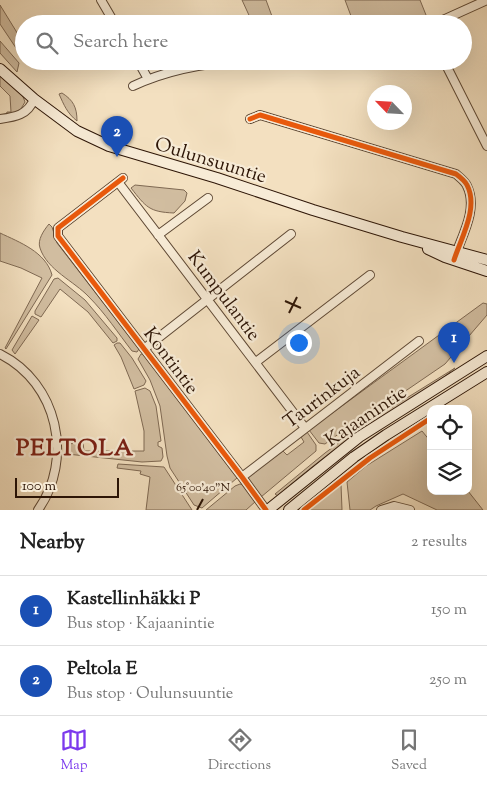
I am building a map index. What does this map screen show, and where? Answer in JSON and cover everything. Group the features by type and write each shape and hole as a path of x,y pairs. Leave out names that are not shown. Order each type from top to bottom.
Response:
{"main road":[{"name":"Oulunsuuntie","path":"0,69 34,99 77,131 109,146 402,237 455,256 487,271"},
{"name":"Oulunsuuntie","path":"455,256 487,260"},
{"name":"Kajaanintie","path":"267,510 359,437 487,356"},
{"name":"Kajaanintie","path":"289,510 386,435 487,372"}],"street":[{"path":"101,0 110,15"},
{"path":"454,15 487,0"},
{"path":"143,70 148,78"},
{"path":"133,86 148,78 182,70"},
{"path":"448,70 487,146"},
{"path":"0,119 23,114 32,105 34,99"},
{"path":"250,119 260,115 456,174 467,184 471,198 470,211 455,256"},
{"path":"478,129 487,125"},
{"name":"Kontintie","path":"120,180 58,228 58,236 267,510"},
{"name":"Kumpulantie","path":"120,180 158,235 305,428"},
{"path":"158,235 208,198"},
{"path":"144,349 291,234"},
{"path":"256,362 370,275"},
{"name":"Taurinkuja","path":"242,477 420,341"},
{"path":"0,354 19,366 31,379 49,406 55,423 58,442 54,476 46,499 38,510"},
{"path":"381,510 394,506 410,510"}],"shaded area":[{"path":"242,0 266,0 272,15 249,15"},
{"path":"345,0 420,0 426,15 351,15"},
{"path":"0,5 15,29 15,46 0,24"},
{"path":"0,41 15,58 15,70 0,53"},
{"path":"0,75 22,94 25,102 19,112 6,115 7,112 11,112 10,96 0,86"},
{"path":"62,93 74,104 77,121 64,105 59,94"},
{"path":"135,185 184,190 187,193 185,201 174,213 159,211 153,210 145,204 131,188"},
{"path":"49,224 52,227 57,243 139,349 137,352 132,351 89,297 55,269 44,256 39,242"},
{"path":"0,233 38,254 49,267 52,275 6,349 42,278 0,261"},
{"path":"58,278 85,300 117,338 117,341 113,343 88,312 60,289 41,317 35,314 54,279"},
{"path":"483,303 487,304 487,315 445,364 325,444 319,443 309,430"},
{"path":"32,316 39,320 15,354 12,350"},
{"path":"120,343 132,358 146,381 144,385 134,389 114,345"},
{"path":"143,354 237,478 202,508 194,505 170,468 160,406 150,380 138,359"},
{"path":"455,368 433,385 341,445 278,496 275,494 360,427"},
{"path":"145,388 150,391 156,406 161,441 158,442 158,446 162,448 163,457 161,461 142,462 65,453 65,444 83,443 84,451 144,451 144,431 135,391"},
{"path":"422,431 427,437 427,495 471,495 483,510 437,510 403,494 370,510 350,510 347,482 366,466"},
{"path":"307,432 316,445 316,451 261,497 247,477 283,451 287,455 304,442 301,437"},
{"path":"118,464 164,467 192,510 146,510 150,477 140,474 141,471 117,468"},
{"path":"240,484 256,501 246,510 206,510 235,486"},
{"path":"341,484 342,510 308,510"}],"cycle path":[{"path":"250,119 260,115 456,174 467,185 471,203 468,223 454,260"},
{"path":"123,178 58,228 58,236 266,510"},
{"path":"304,510 370,458 427,421"}],"place":[{"name":"Peltola E","path":"117,157"},
{"name":"Kastellinhäkki P","path":"454,363"}],"district":[{"name":"PELTOLA","path":"75,447"}]}
